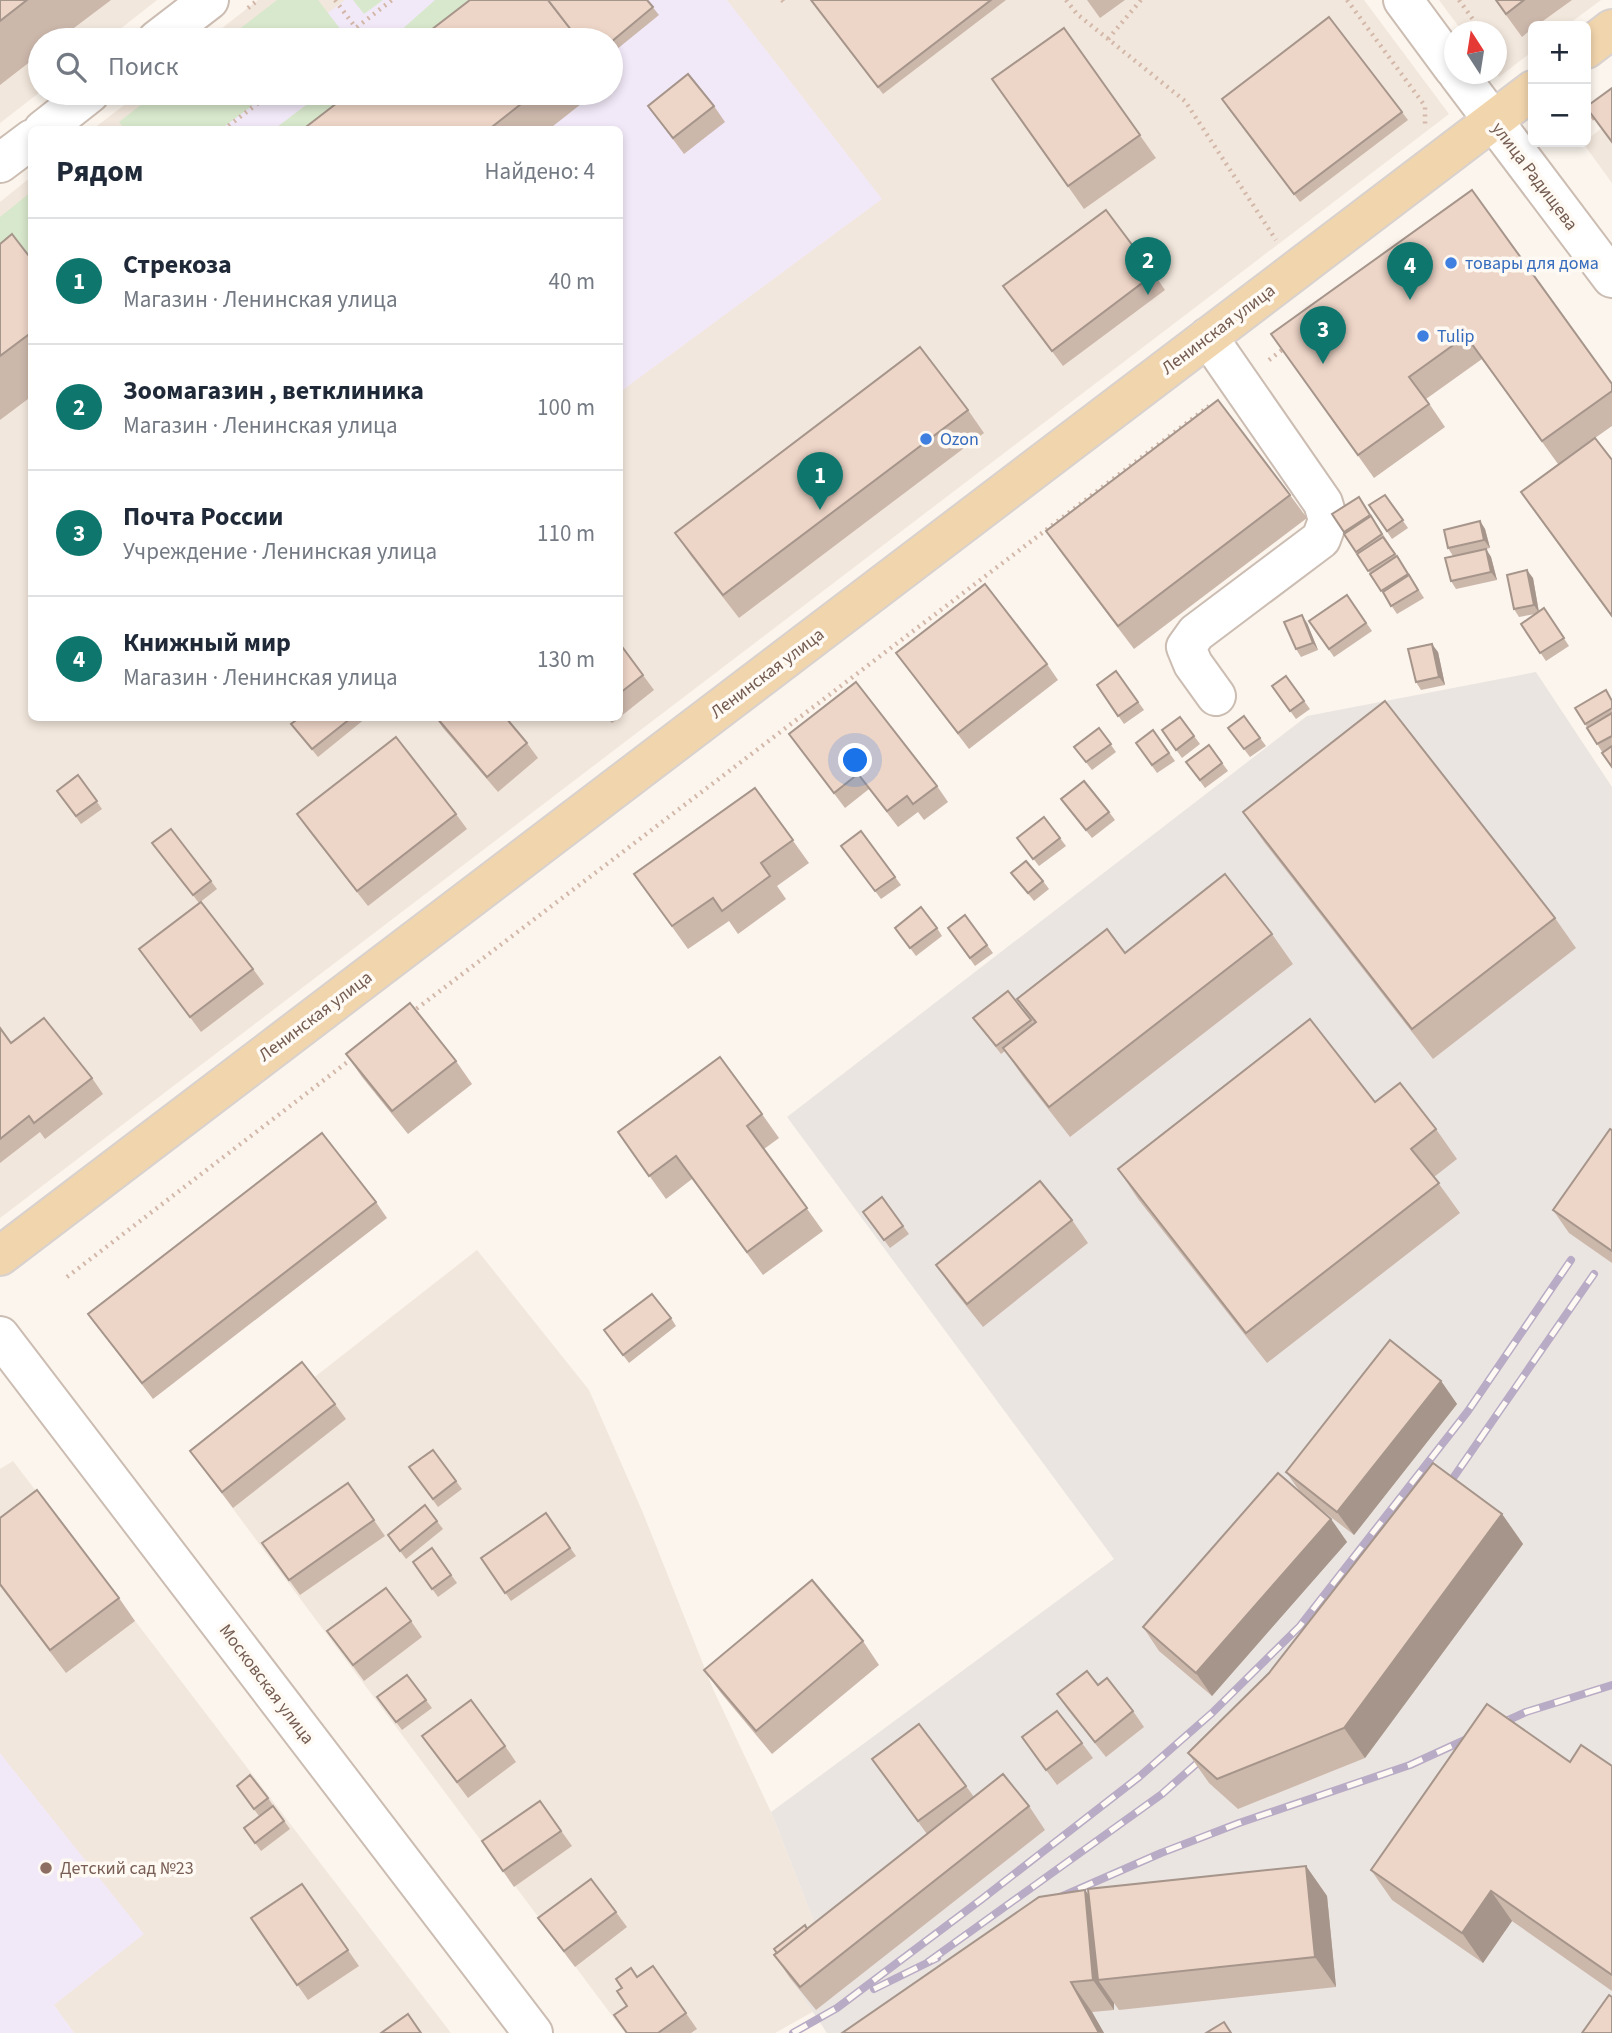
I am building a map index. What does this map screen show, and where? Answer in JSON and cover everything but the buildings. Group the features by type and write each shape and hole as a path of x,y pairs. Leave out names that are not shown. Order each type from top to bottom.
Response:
{"main road":[{"path":"1591,45 1612,29"},
{"name":"Ленинская улица","path":"0,1256 1493,120 1521,79"}],"street":[{"path":"173,28 209,0"},
{"path":"1403,0 1444,55"},
{"name":"улица Радищева","path":"1466,84 1612,278"},
{"path":"48,126 75,105"},
{"path":"0,163 28,142"},
{"path":"1208,337 1323,503 1328,520 1321,539 1196,633 1186,647 1193,664 1216,696"},
{"name":"Московская улица","path":"0,1336 533,2033"}],"path":[{"path":"335,0 356,28 393,0"},
{"path":"1066,0 1077,14 1185,101 1279,244"},
{"path":"1108,39 1141,0"},
{"path":"1347,0 1425,106 1425,133"},
{"path":"1459,0 1474,21"},
{"path":"1507,63 1521,79"},
{"path":"228,126 255,105"},
{"path":"1591,119 1603,110"},
{"path":"401,1021 1294,341"},
{"path":"67,1277 359,1053"}],"shaded area":[{"path":"0,0 157,0 121,28 28,28 28,101 0,123"},
{"path":"258,0 1364,0 1449,114 0,1218 0,202 28,179 28,721 623,721 623,126 97,126 124,105 623,105 623,28 222,28"},
{"path":"345,0 727,0 882,199 623,390 623,126 180,126 207,105 623,105 623,28 308,28"},
{"path":"1439,0 1601,0 1573,21 1528,21 1528,55 1507,71 1507,21 1455,21"},
{"path":"1612,120 1612,183 1586,147 1591,147 1591,137"},
{"path":"1536,672 1612,787 1612,2033 827,2033 790,1978 825,1950 771,1812 1114,1559 787,1117 1307,716"},
{"path":"477,1250 589,1390 643,1513 713,1689 771,1812 825,1950 816,2010 775,2033 625,2033 201,1466"},
{"path":"13,1461 451,2033 74,2033 54,2005 0,1753 0,1469"},
{"name":"Детский сад №23","path":"0,1753 144,1934 54,2005 74,2033 0,2033"}],"green space":[{"path":"277,0 318,0 340,28 241,28"},
{"path":"353,0 383,0 364,14"},
{"path":"435,0 530,0 494,28 404,28"},
{"path":"141,105 253,105 225,126 122,126 119,122"},
{"path":"306,105 377,105 364,126 278,126"},
{"path":"28,194 28,259 0,282 0,217"}],"railway":[{"path":"793,2033 837,2008 1139,1777 1212,1713 1300,1626 1468,1411 1571,1260"},
{"path":"1442,1494 1594,1274"},
{"path":"1049,1902 1161,1853 1239,1823 1410,1765 1526,1712 1612,1685"},
{"path":"928,1962 1162,1794 1211,1751"},
{"path":"874,1989 937,1958"}],"place":[{"name":"товары для дома","path":"1451,263"},
{"name":"Зоомагазин , ветклиника","path":"1148,295"},
{"name":"Книжный мир","path":"1410,300"},
{"name":"Tulip","path":"1423,336"},
{"name":"Почта России","path":"1323,364"},
{"name":"Ozon","path":"926,439"},
{"name":"Стрекоза","path":"820,510"},
{"name":"Детский сад №23","path":"46,1868"}]}
